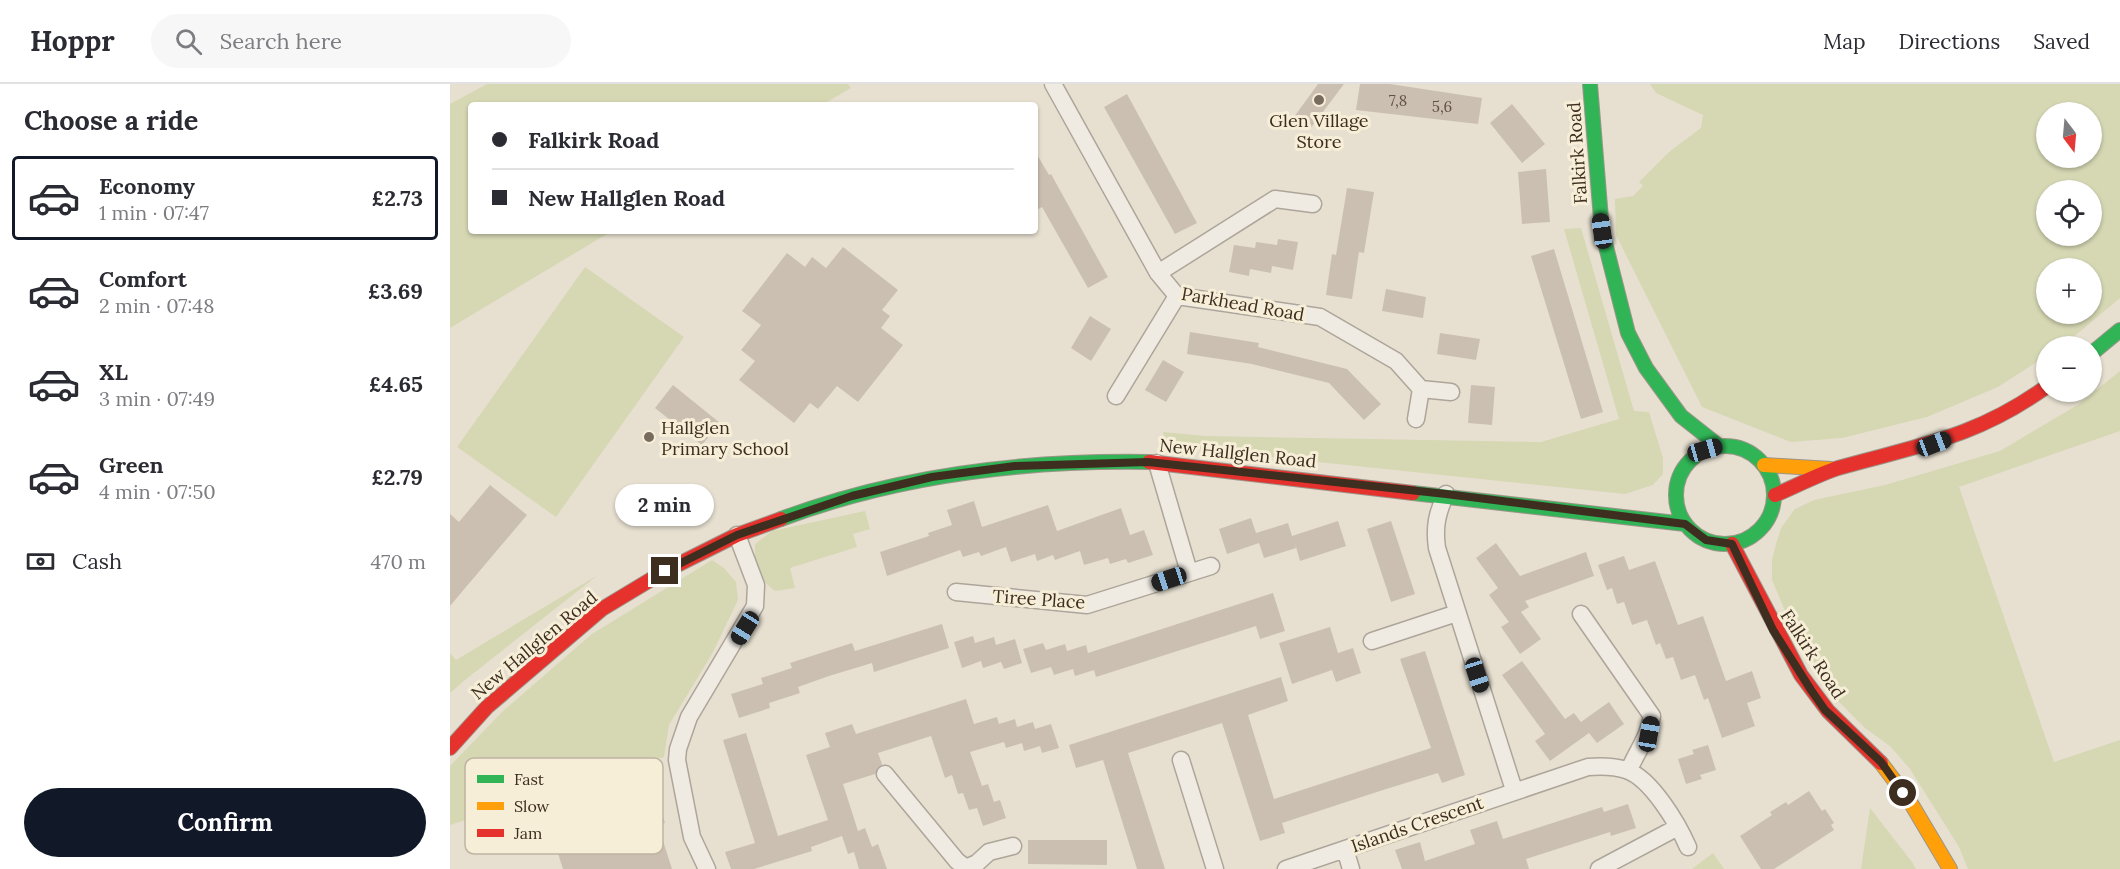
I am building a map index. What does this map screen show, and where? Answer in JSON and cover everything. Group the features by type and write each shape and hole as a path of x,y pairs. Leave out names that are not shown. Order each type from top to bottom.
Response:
{"street":[{"name":"Parkhead Road","path":"1053,84 1158,273 1177,296 1320,317 1396,361 1421,389"},
{"name":"Falkirk Road","path":"1590,84 1597,195 1602,231 1628,333 1646,368 1681,416 1719,446"},
{"path":"1158,273 1275,199 1313,204"},
{"path":"1116,396 1177,296"},
{"path":"2102,345 2120,330"},
{"path":"1416,419 1421,389 1451,392"},
{"path":"1775,495 1836,469 1934,444 1963,433 2021,405 2036,394"},
{"name":"Falkirk Road","path":"1681,416 1690,447"},
{"path":"1634,516 1665,500 1681,474 1690,447 1719,446 1744,450 1764,465 1772,479 1775,495 1768,519 1752,537 1732,544 1706,540 1685,524 1665,500"},
{"path":"1157,463 1189,572"},
{"name":"New Hallglen Road","path":"450,748 487,707 602,609 665,571 737,535 852,496 932,477 1015,466 1157,463 1446,494 1685,524"},
{"path":"1764,465 1836,469"},
{"path":"1446,494 1437,513 1435,531 1457,613 1514,790"},
{"path":"707,869 692,837 677,760 688,717 755,606 756,585 737,535"},
{"name":"Falkirk Road","path":"1751,580 1752,537"},
{"name":"Falkirk Road","path":"1732,544 1773,630 1811,690 1825,710 1881,762 1925,823 1950,869"},
{"name":"Tiree Place","path":"956,592 1087,605 1210,566"},
{"path":"1372,641 1457,613"},
{"path":"1581,614 1652,716 1649,734 1638,749 1629,770 1648,783 1678,827 1688,847"},
{"path":"1181,760 1215,869"},
{"name":"Islands Crescent","path":"1286,869 1514,790 1588,767 1611,766 1629,770"},
{"path":"885,774 957,861 966,868 977,863 989,852 1013,846"},
{"path":"1599,869 1678,827"},
{"path":"1345,849 1351,869"}],"green space":[{"path":"487,84 848,84 851,88 827,102 468,102 468,234 607,234 450,328 450,104"},
{"path":"1650,84 2120,84 2120,298 2102,313 2102,258 2036,258 2036,324 2089,324 2075,336 2036,336 2036,362 1998,387 1927,417 1842,438 1791,442 1702,407 1616,235 1615,199 1633,196 1643,186 1639,182 1669,152 1701,128 1703,115 1656,93"},
{"path":"1581,228 1634,411 1649,412 1663,458 1663,474 1653,485 1625,494 1166,446 1163,432 1206,436 1541,442 1619,419 1564,229"},
{"path":"585,267 684,337 556,517 457,447"},
{"path":"2120,371 2120,431 1959,487 2054,762 2120,740 2120,869 1968,869 1959,847 1910,769 1890,746 1865,728 1838,701 1812,664 1794,632 1772,580 1772,560 1776,544 1781,528 1795,509 1814,500 1885,485 2000,451 2081,402 2102,402 2102,385"},
{"path":"865,511 870,529 853,534 857,547 790,568 795,588 775,591 760,576 755,559 755,544 772,531"},
{"path":"712,560 724,568 736,582 738,600 712,654 669,725 664,757 465,758 465,820 450,825 450,766 503,711 592,634"},
{"path":"598,575 450,693 450,653 456,660"},
{"path":"1870,808 1912,862 1916,869 1861,869"},
{"path":"1713,853 1724,869 1692,869"}],"building":[{"name":"Glen Village Store","path":"1318,84 1344,84 1310,129 1294,117"},
{"path":"1360,84 1390,84 1482,98 1478,124 1356,110"},
{"path":"1127,94 1197,223 1175,234 1104,107"},
{"path":"1512,104 1545,144 1522,163 1490,123"},
{"path":"1038,156 1049,175 1051,174 1108,277 1088,288 1042,207 1038,209"},
{"path":"1546,169 1550,222 1522,224 1518,172"},
{"path":"1347,188 1374,192 1364,253 1359,252 1352,299 1326,295 1332,254 1336,255"},
{"path":"1278,239 1298,242 1293,270 1272,266 1271,273 1250,269 1249,276 1229,272 1234,245 1255,248 1256,242 1277,245"},
{"path":"843,247 898,290 882,310 890,316 881,328 903,345 858,402 837,386 818,409 810,403 794,423 739,380 755,361 741,350 761,325 742,311 787,253 805,267 812,257 826,268"},
{"path":"1554,249 1603,412 1581,419 1531,256"},
{"path":"1386,289 1426,297 1423,318 1382,311"},
{"path":"1090,316 1111,329 1091,361 1071,348"},
{"path":"1190,332 1259,343 1258,347 1347,369 1381,404 1364,420 1329,383 1252,364 1187,354"},
{"path":"1440,333 1480,339 1476,360 1437,354"},
{"path":"1163,360 1184,372 1166,402 1145,390"},
{"path":"673,385 720,423 702,445 655,408"},
{"path":"1471,385 1495,387 1492,425 1468,423"},
{"path":"490,485 527,515 450,606 450,514 459,522"},
{"path":"974,501 982,527 1048,505 1057,531 1121,508 1130,535 1144,530 1153,555 1128,563 1126,559 1110,564 1108,558 1084,565 1080,551 1055,560 1053,555 1037,561 1035,554 1011,562 1006,547 981,556 979,552 963,557 960,550 887,576 880,552 929,536 928,533 952,525 947,510"},
{"path":"1251,518 1256,533 1288,523 1292,536 1338,521 1346,546 1300,561 1295,543 1296,548 1264,558 1259,543 1227,554 1219,529"},
{"path":"1391,521 1415,594 1391,602 1367,529"},
{"path":"1496,543 1520,576 1586,552 1594,576 1525,601 1529,607 1521,612 1541,639 1520,654 1501,627 1509,622 1489,595 1498,588 1476,558"},
{"path":"1624,556 1629,570 1655,561 1678,625 1703,616 1726,681 1752,671 1761,698 1747,703 1755,726 1722,738 1708,698 1704,700 1695,675 1681,680 1673,657 1666,659 1660,643 1656,645 1647,620 1632,625 1624,602 1617,604 1612,588 1607,590 1598,565"},
{"path":"1273,593 1285,631 1260,639 1256,626 1096,677 1094,670 1075,676 1073,669 1054,675 1051,667 1031,673 1023,649 1043,643 1046,650 1065,644 1067,651 1086,645 1088,653"},
{"path":"942,624 949,648 874,672 872,663 829,676 798,687 800,693 769,703 770,708 739,718 731,694 763,684 761,678 792,668 790,663 852,643 855,651"},
{"path":"1330,627 1338,653 1353,648 1361,673 1336,682 1332,670 1292,684 1279,643"},
{"path":"973,636 975,643 994,637 996,645 1015,639 1022,663 1004,669 1001,662 983,668 981,661 962,668 954,642"},
{"path":"1425,651 1465,775 1442,783 1438,773 1383,790 1282,823 1285,833 1260,841 1222,723 1128,753 1165,869 1137,869 1103,760 1076,768 1069,745 1281,677 1288,701 1248,715 1274,799 1431,748 1400,659"},
{"path":"1522,661 1565,719 1574,713 1581,722 1609,702 1624,724 1597,743 1589,733 1550,761 1535,741 1545,734 1502,675"},
{"path":"966,699 974,724 997,717 999,724 1015,719 1017,727 1033,722 1035,729 1051,724 1059,748 1042,753 1040,746 1024,751 1022,743 1006,748 1004,742 970,752 982,786 988,784 994,802 1000,800 1006,818 983,826 977,808 969,810 963,793 958,794 952,775 945,778 931,736 878,753 882,764 875,774 843,784 858,831 865,828 872,847 878,844 887,869 859,869 854,852 848,854 842,836 811,847 812,851 754,869 731,869 725,852 755,843 723,740 746,733 778,836 828,820 806,755 830,747 825,733 852,724 856,734"},
{"path":"1708,745 1716,770 1700,775 1702,779 1686,784 1678,759 1694,754 1692,750"},
{"path":"1809,791 1822,811 1825,809 1834,823 1831,825 1834,830 1774,869 1761,869 1740,836 1772,815 1770,812 1786,802 1788,805"},
{"path":"1628,804 1636,828 1611,836 1610,832 1526,859 1529,869 1402,869 1395,850 1420,842 1425,861 1475,844 1470,830 1497,821 1503,839 1602,807 1604,812"},
{"path":"1028,840 1107,840 1107,865 1028,864"},
{"path":"663,841 672,869 563,869 558,854 663,854"}],"traffic: fast":[{"path":"1590,84 1602,231 1628,333 1646,368 1681,416 1719,446"},
{"path":"2102,345 2120,330"},
{"path":"1725,446 1744,450 1760,460 1770,476 1774,495 1770,514 1760,530 1744,540 1725,544 1706,540 1690,530 1680,514 1676,495 1680,476 1690,460 1706,450 1725,446"},
{"path":"781,519 870,491 962,473 1055,464 1149,462"},
{"path":"1413,493 1685,524"}],"traffic: slow":[{"path":"1764,465 1831,469"},
{"path":"1881,763 1909,800 1950,869"}],"traffic: jam":[{"path":"1775,495 1838,468 1921,446 1970,429 1995,418 2036,394"},
{"path":"1149,462 1413,493"},
{"path":"450,748 487,707 602,609 665,571 737,535 781,519"},
{"path":"1732,544 1801,675 1828,711 1881,763"}],"place":[{"name":"Glen Village Store","path":"1319,100"},
{"name":"Hallglen Primary School","path":"649,437"}],"route":[{"path":"665,571 737,535 790,515 852,496 932,477 1015,466 1148,462 1446,494 1685,524 1706,540 1719,544 1732,544 1773,630 1811,690 1825,710 1881,762 1903,793"}]}
